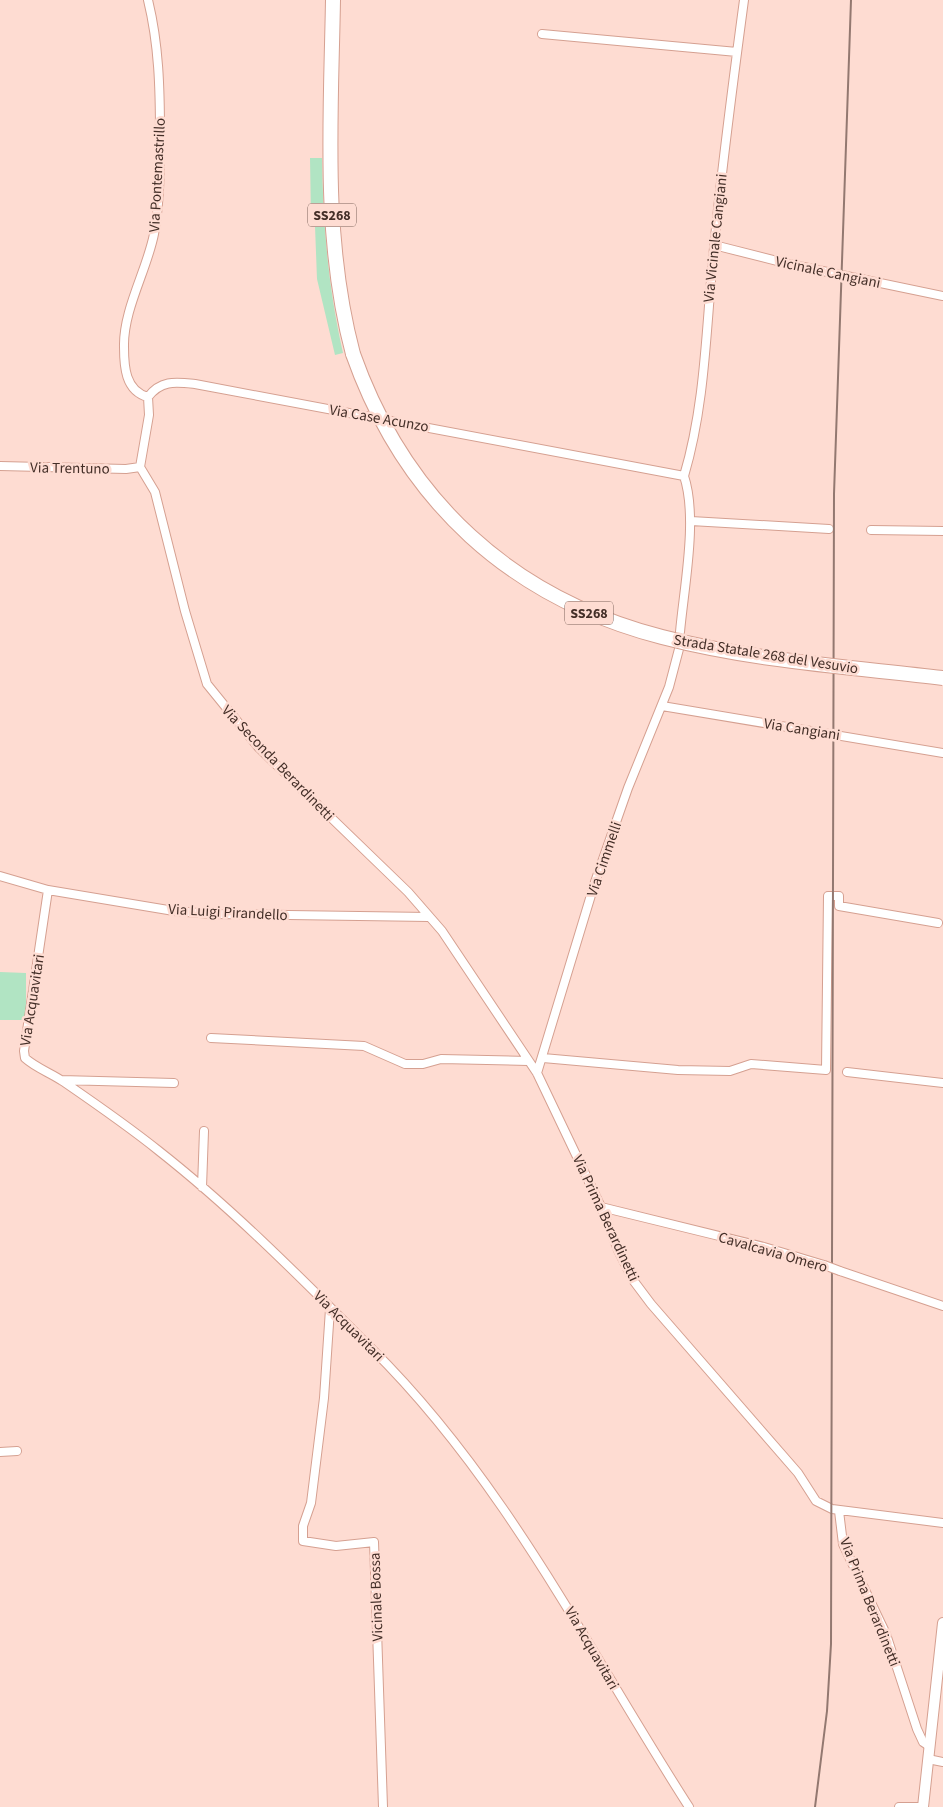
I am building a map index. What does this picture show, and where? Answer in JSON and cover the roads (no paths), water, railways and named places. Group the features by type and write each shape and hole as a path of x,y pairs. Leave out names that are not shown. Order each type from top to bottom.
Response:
{"highway":[{"name":"Strada Statale 268 del Vesuvio","path":"333,0 332,234 339,296 353,354 385,428 404,459 431,495 455,522 488,553 545,592 611,622 690,644 779,658 943,678"}],"main road":[{"path":"923,1807 943,1623"}],"street":[{"name":"Via Pontemastrillo","path":"148,0 159,61 160,168 158,206 150,254 134,300 124,344 127,379 138,392 148,397"},
{"name":"Via Vicinale Cangiani","path":"684,476 692,447 700,395 714,245 744,0"},
{"path":"542,34 738,52"},
{"name":"Vicinale Cangiani","path":"714,245 943,296"},
{"name":"Via Case Acunzo","path":"148,397 155,388 167,383 195,384 684,476"},
{"path":"140,466 149,415 148,397"},
{"name":"Via Trentuno","path":"0,466 126,468 140,466"},
{"name":"Via Seconda Berardinetti","path":"140,466 156,492 185,611 207,684 258,748 408,892 429,917"},
{"path":"680,632 691,521 689,490 684,476"},
{"path":"691,521 829,529"},
{"path":"871,530 943,531"},
{"name":"Via Cimmelli","path":"537,1073 595,882 628,788 676,668 679,649"},
{"name":"Via Cangiani","path":"662,706 943,753"},
{"name":"Via Luigi Pirandello","path":"0,876 48,890 174,911 429,917"},
{"name":"Via Acquavitari","path":"48,890 24,1051 25,1058 104,1109 202,1187 297,1275 400,1377 506,1510 564,1600 610,1680 689,1807"},
{"path":"543,1058 678,1070 730,1071 751,1064 826,1070 828,896 839,896 839,906 938,923"},
{"name":"Via Prima Berardinetti","path":"429,917 442,931 537,1073 633,1280 651,1304 798,1473 816,1501 839,1511 943,1523"},
{"path":"211,1038 364,1046 405,1064 423,1064 441,1059 528,1061"},
{"path":"847,1072 943,1083"},
{"path":"61,1080 174,1083"},
{"path":"202,1187 204,1132"},
{"name":"Cavalcavia Omero","path":"601,1208 764,1247 943,1306"},
{"name":"Vicinale Bossa","path":"330,1308 324,1398 311,1503 303,1526 303,1541 336,1546 374,1542 383,1807"},
{"path":"0,1452 17,1451"},
{"name":"Via Prima Berardinetti","path":"839,1511 844,1544 886,1634 916,1729 923,1742 930,1746"},
{"path":"928,1759 943,1762"},
{"path":"899,1807 923,1807"}],"railway":[{"path":"815,1807 827,1711 831,1644 834,494 851,0"}]}
